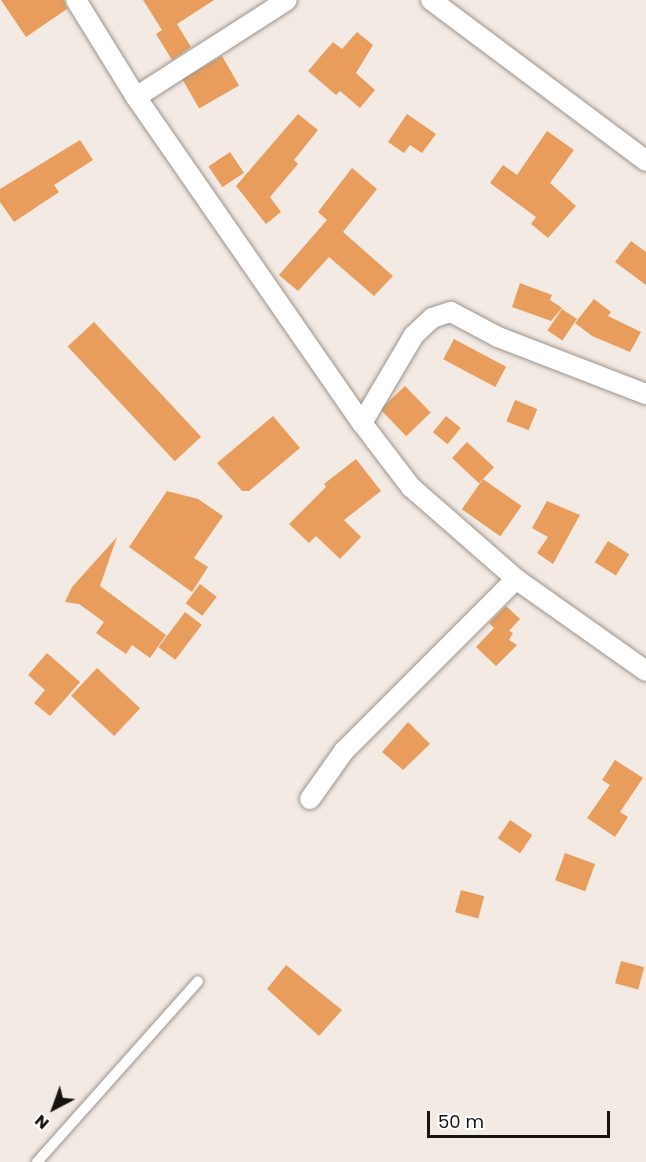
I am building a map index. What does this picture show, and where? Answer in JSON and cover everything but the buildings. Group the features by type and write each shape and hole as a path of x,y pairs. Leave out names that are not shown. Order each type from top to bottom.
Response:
{"street":[{"path":"76,0 136,97 362,423 411,487 516,579 646,671"},
{"path":"136,97 287,0"},
{"path":"431,0 646,161"},
{"path":"362,423 414,335 432,318 451,312 498,337 646,394"},
{"path":"310,799 344,751 516,579"}],"lane":[{"path":"38,1162 198,981"}]}
